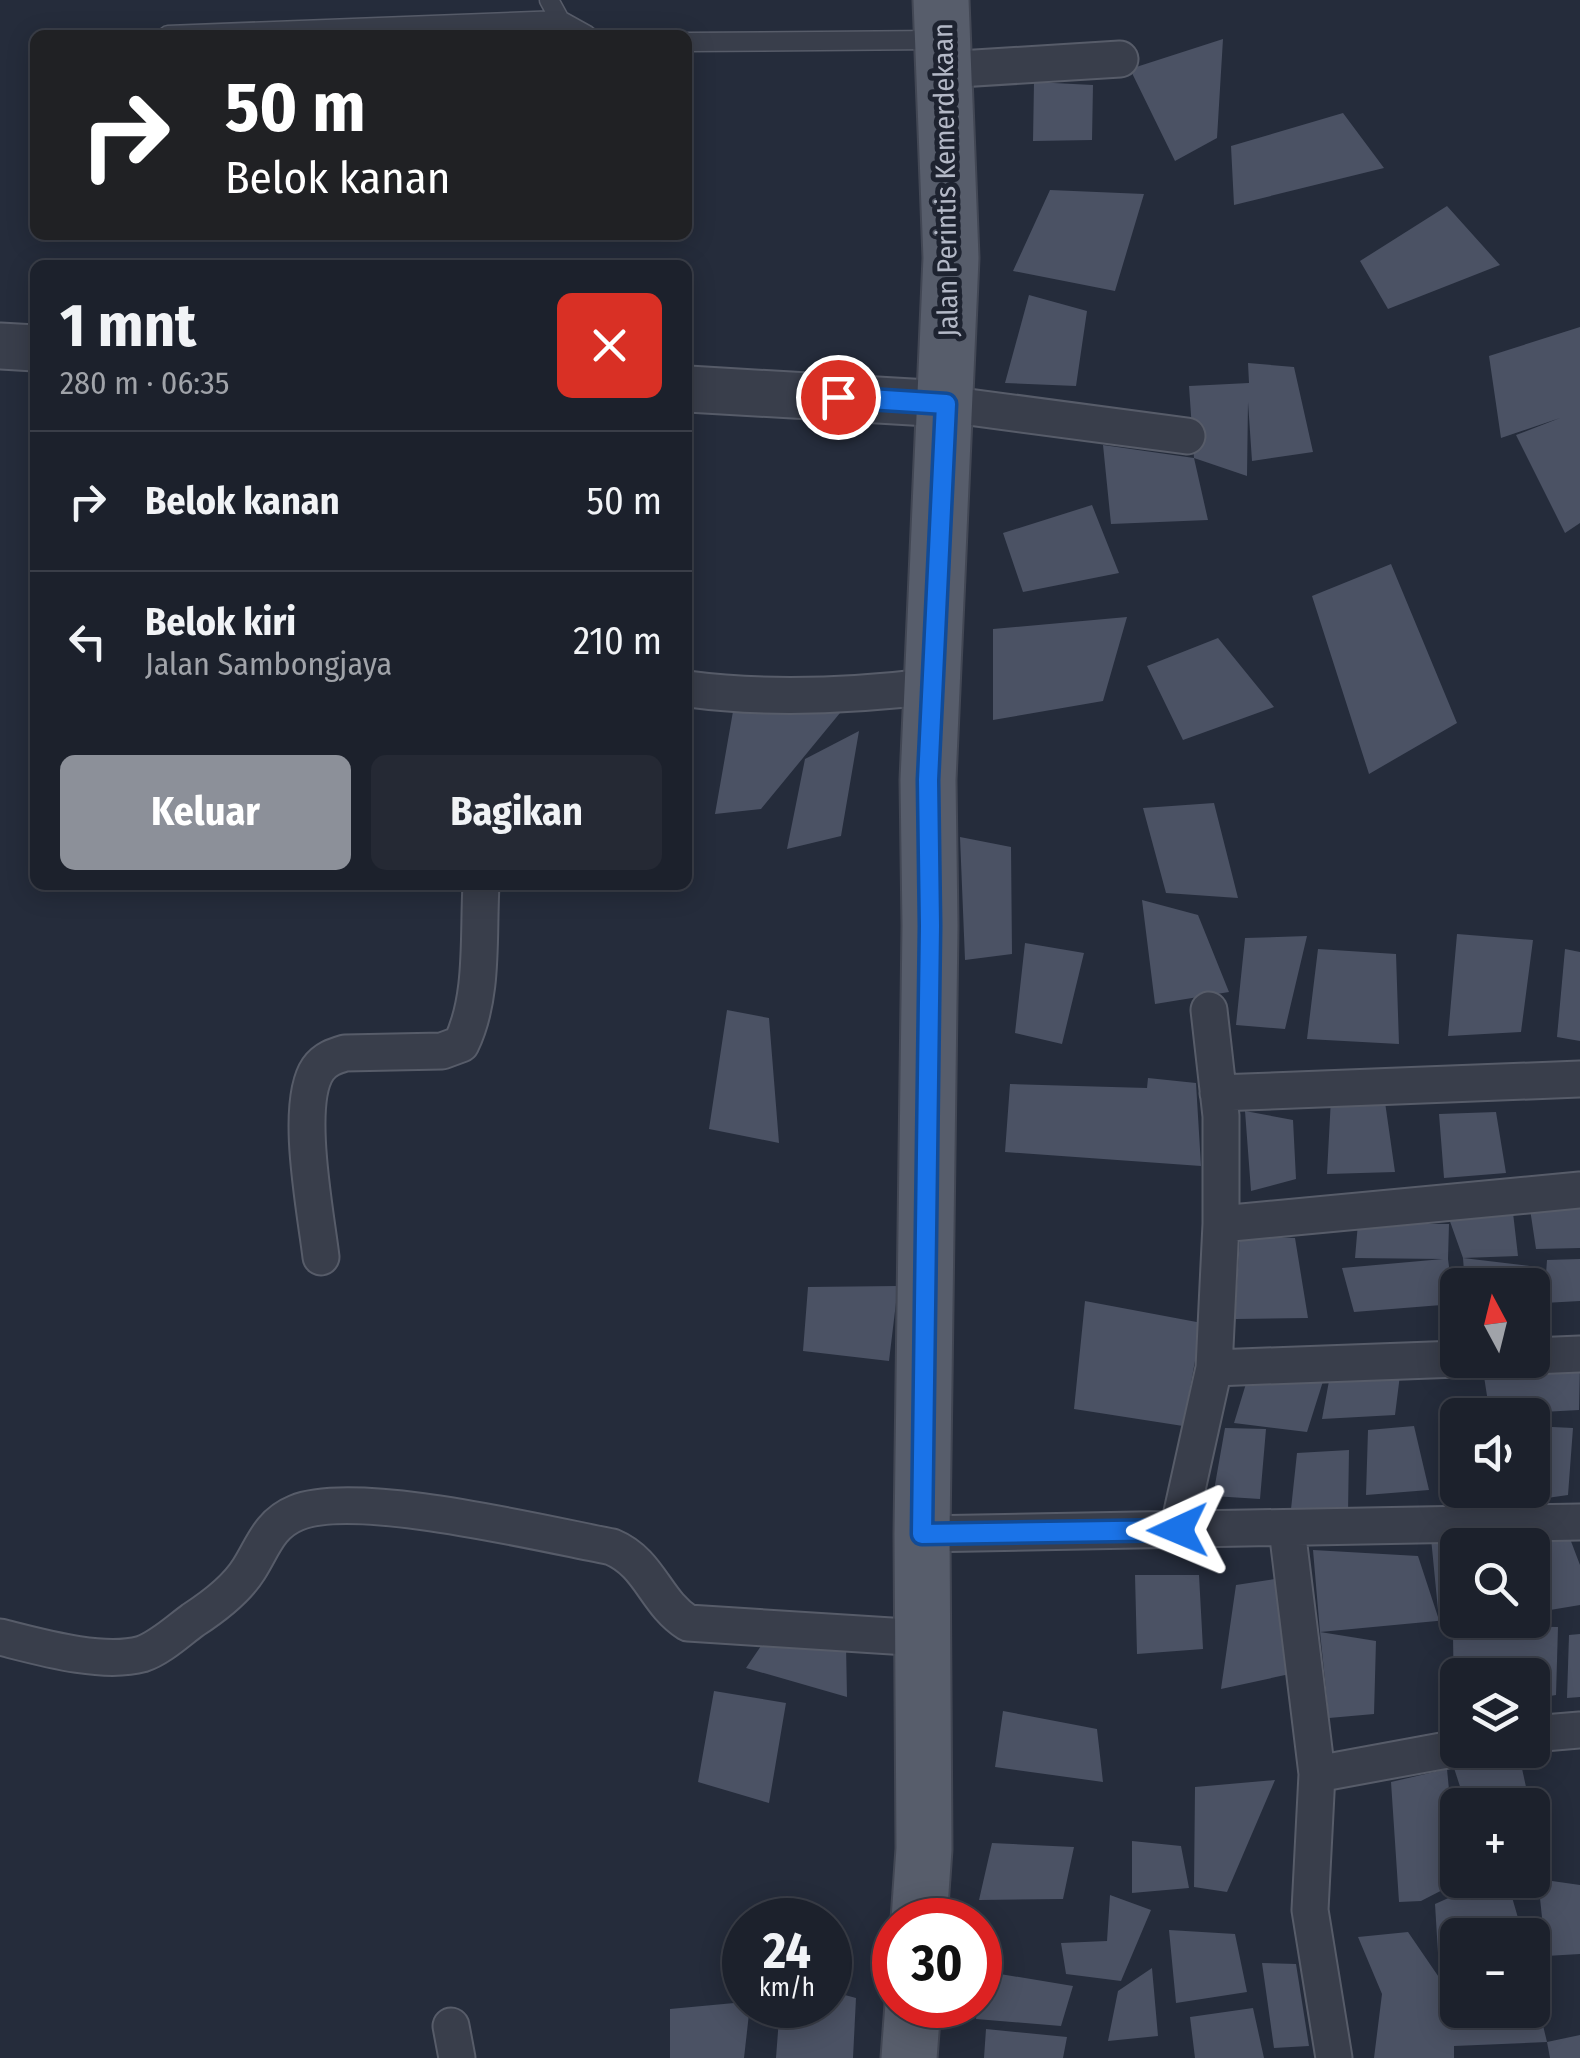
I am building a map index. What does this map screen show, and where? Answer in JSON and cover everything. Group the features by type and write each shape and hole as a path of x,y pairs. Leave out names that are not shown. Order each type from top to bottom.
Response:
{"main road":[{"name":"Jalan Perintis Kemerdekaan","path":"921,1898 924,1849 922,1534 930,926 928,780 951,258 941,37"},
{"path":"909,2058 911,2028"}],"street":[{"path":"941,37 1120,59"},
{"path":"0,346 30,348"},
{"path":"692,390 946,404 1186,436"},
{"path":"692,690 722,694 854,696 934,686"},
{"path":"321,1257 308,1148 309,1088 320,1066 331,1057 345,1053 442,1052 461,1044 474,999 481,890"},
{"path":"1178,1530 1214,1368 1220,1224 1218,1093 1209,1010"},
{"path":"1218,1093 1580,1079"},
{"path":"1220,1224 1580,1190"},
{"path":"1550,1355 1580,1354"},
{"path":"1214,1368 1440,1360"},
{"path":"0,1636 112,1659 146,1653 217,1604 248,1572 264,1538 279,1523 298,1512 346,1504 480,1521 612,1547 632,1556 672,1613 688,1624 924,1638"},
{"path":"922,1534 1580,1522"},
{"path":"1286,1529 1317,1774 1310,1910 1334,2058"},
{"path":"1550,1732 1580,1730"},
{"path":"1317,1774 1440,1751"}],"lane":[{"path":"548,0 560,20 578,30"},
{"path":"299,30 560,20"},
{"path":"692,42 941,37"}],"building":[{"path":"1223,39 1217,138 1175,161 1130,69"},
{"path":"1034,82 1093,85 1092,140 1033,141"},
{"path":"1343,113 1384,168 1234,205 1231,146"},
{"path":"1050,190 1144,194 1115,291 1013,271"},
{"path":"1447,206 1500,265 1388,309 1360,261"},
{"path":"1029,295 1087,311 1076,386 1005,383"},
{"path":"1580,327 1580,523 1565,533 1516,435 1560,418 1501,438 1489,356"},
{"path":"1248,363 1294,367 1313,452 1252,461 1248,402 1247,476 1194,458 1189,386 1249,383"},
{"path":"1103,445 1194,458 1208,520 1111,524"},
{"path":"1092,505 1119,573 1023,592 1003,533"},
{"path":"1391,564 1457,723 1369,774 1312,596"},
{"path":"1127,617 1103,701 993,720 993,629"},
{"path":"1218,638 1274,707 1183,740 1147,666"},
{"path":"735,700 849,702 761,809 715,814"},
{"path":"859,731 841,836 787,849 805,759"},
{"path":"1214,803 1238,898 1166,893 1143,808"},
{"path":"960,837 1011,847 1012,954 965,960"},
{"path":"1142,900 1198,915 1229,992 1155,1004"},
{"path":"1457,934 1533,940 1521,1032 1448,1036"},
{"path":"1307,936 1285,1029 1236,1025 1245,938"},
{"path":"1025,943 1084,953 1062,1044 1015,1033"},
{"path":"1318,949 1396,954 1399,1044 1307,1039"},
{"path":"1565,949 1580,952 1580,1041 1557,1037"},
{"path":"727,1010 769,1018 779,1143 709,1129"},
{"path":"1148,1078 1196,1083 1201,1166 1005,1152 1010,1084 1147,1088"},
{"path":"1331,1098 1385,1102 1395,1172 1327,1174"},
{"path":"1245,1111 1293,1120 1296,1179 1251,1191"},
{"path":"1496,1112 1506,1173 1444,1178 1439,1114"},
{"path":"1512,1204 1518,1256 1463,1258 1447,1213"},
{"path":"1580,1205 1580,1248 1536,1249 1530,1209"},
{"path":"1358,1223 1449,1224 1449,1268 1440,1268 1440,1305 1354,1312 1342,1268 1443,1259 1355,1258"},
{"path":"1240,1236 1295,1238 1308,1318 1235,1319"},
{"path":"1463,1258 1530,1266 1529,1268 1464,1268"},
{"path":"1580,1259 1580,1301 1550,1303 1547,1260"},
{"path":"898,1286 889,1361 803,1351 808,1287"},
{"path":"1085,1301 1202,1323 1183,1426 1074,1409"},
{"path":"1580,1362 1579,1410 1550,1412 1550,1398 1487,1398 1484,1378 1550,1378 1550,1364"},
{"path":"1331,1370 1400,1375 1395,1415 1322,1419"},
{"path":"1325,1375 1307,1432 1234,1423 1248,1377"},
{"path":"1414,1426 1429,1490 1366,1495 1368,1430"},
{"path":"1550,1427 1573,1428 1568,1495 1550,1498"},
{"path":"1225,1428 1266,1429 1260,1499 1213,1496"},
{"path":"1349,1450 1348,1513 1291,1509 1297,1453"},
{"path":"1550,1536 1569,1536 1580,1565 1580,1605 1550,1610"},
{"path":"1431,1538 1440,1538 1440,1621 1320,1632 1313,1550 1418,1556 1439,1620"},
{"path":"1135,1575 1199,1575 1203,1649 1137,1654"},
{"path":"1288,1577 1299,1672 1221,1689 1236,1585"},
{"path":"1550,1627 1558,1627 1556,1695 1550,1696 1550,1658 1453,1658 1453,1638 1550,1638"},
{"path":"1320,1632 1376,1641 1374,1714 1329,1718"},
{"path":"1580,1634 1580,1697 1567,1698 1569,1635"},
{"path":"765,1640 846,1645 847,1697 746,1668"},
{"path":"714,1691 786,1703 769,1803 698,1782"},
{"path":"1003,1711 1097,1729 1103,1782 995,1767"},
{"path":"1454,1768 1522,1768 1526,1788 1460,1788"},
{"path":"1447,1769 1449,1788 1440,1788 1440,1891 1421,1901 1399,1902 1391,1782"},
{"path":"1275,1780 1227,1892 1194,1887 1195,1787"},
{"path":"1132,1841 1181,1846 1189,1888 1132,1893"},
{"path":"992,1843 1074,1847 1063,1899 979,1898"},
{"path":"1550,1881 1580,1885 1580,1954 1550,1956 1550,1918 1542,1918 1540,1898 1550,1898"},
{"path":"1110,1895 1151,1910 1121,1981 1066,1974 1061,1943 1107,1941"},
{"path":"1448,1898 1512,1898 1518,1918 1440,1918 1438,1953 1435,1904"},
{"path":"1169,1930 1235,1934 1247,1992 1176,2003"},
{"path":"1408,1932 1440,1979 1440,2028 1544,2028 1547,2042 1454,2046 1454,2058 1374,2058 1382,1994 1358,1937"},
{"path":"1262,1963 1296,1964 1309,2046 1274,2048"},
{"path":"1152,1968 1158,2036 1108,2041 1118,1991"},
{"path":"1002,1974 1073,1986 1061,2026 1002,2021"},
{"path":"852,1997 856,1998 853,2058 776,2058 778,2028 852,2028"},
{"path":"722,2004 722,2028 747,2028 744,2058 670,2058 670,2009"},
{"path":"1253,2008 1264,2058 1195,2058 1190,2017"},
{"path":"986,2029 1067,2037 1063,2058 984,2058"},
{"path":"1580,2035 1580,2058 1550,2058 1547,2042"}],"route":[{"path":"838,397 946,404 928,780 930,926 922,1534 1178,1530"}]}
